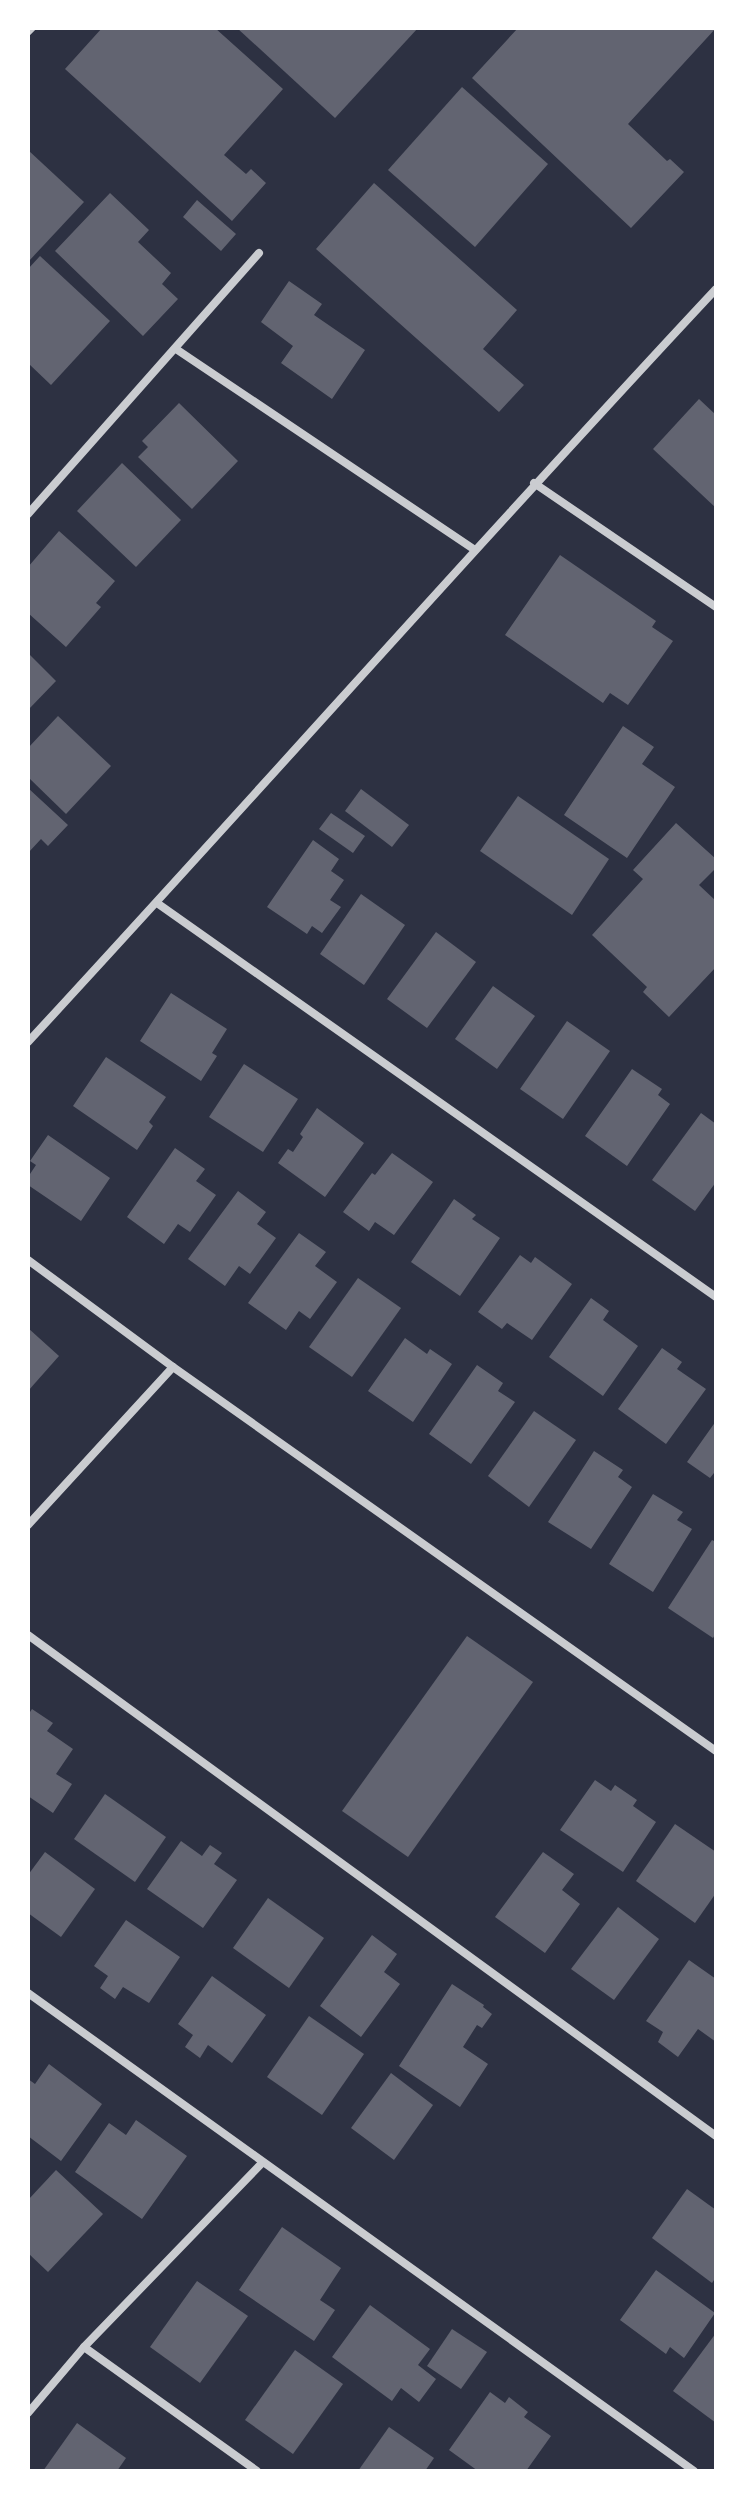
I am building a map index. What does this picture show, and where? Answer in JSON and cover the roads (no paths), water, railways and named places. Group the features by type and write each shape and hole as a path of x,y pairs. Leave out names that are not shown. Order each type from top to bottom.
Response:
{"street":[{"path":"28,514 259,253"},
{"path":"28,1042 534,483 716,289"},
{"path":"176,349 475,550"},
{"path":"534,483 716,607"},
{"path":"157,903 716,1297"},
{"path":"28,1260 173,1367 716,1751"},
{"path":"28,1525 173,1367"},
{"path":"28,1635 716,2136"},
{"path":"28,1993 694,2471"},
{"path":"28,2413 84,2347 262,2163"},
{"path":"84,2347 257,2471"}],"lane":[{"path":"28,33 33,28"}]}
